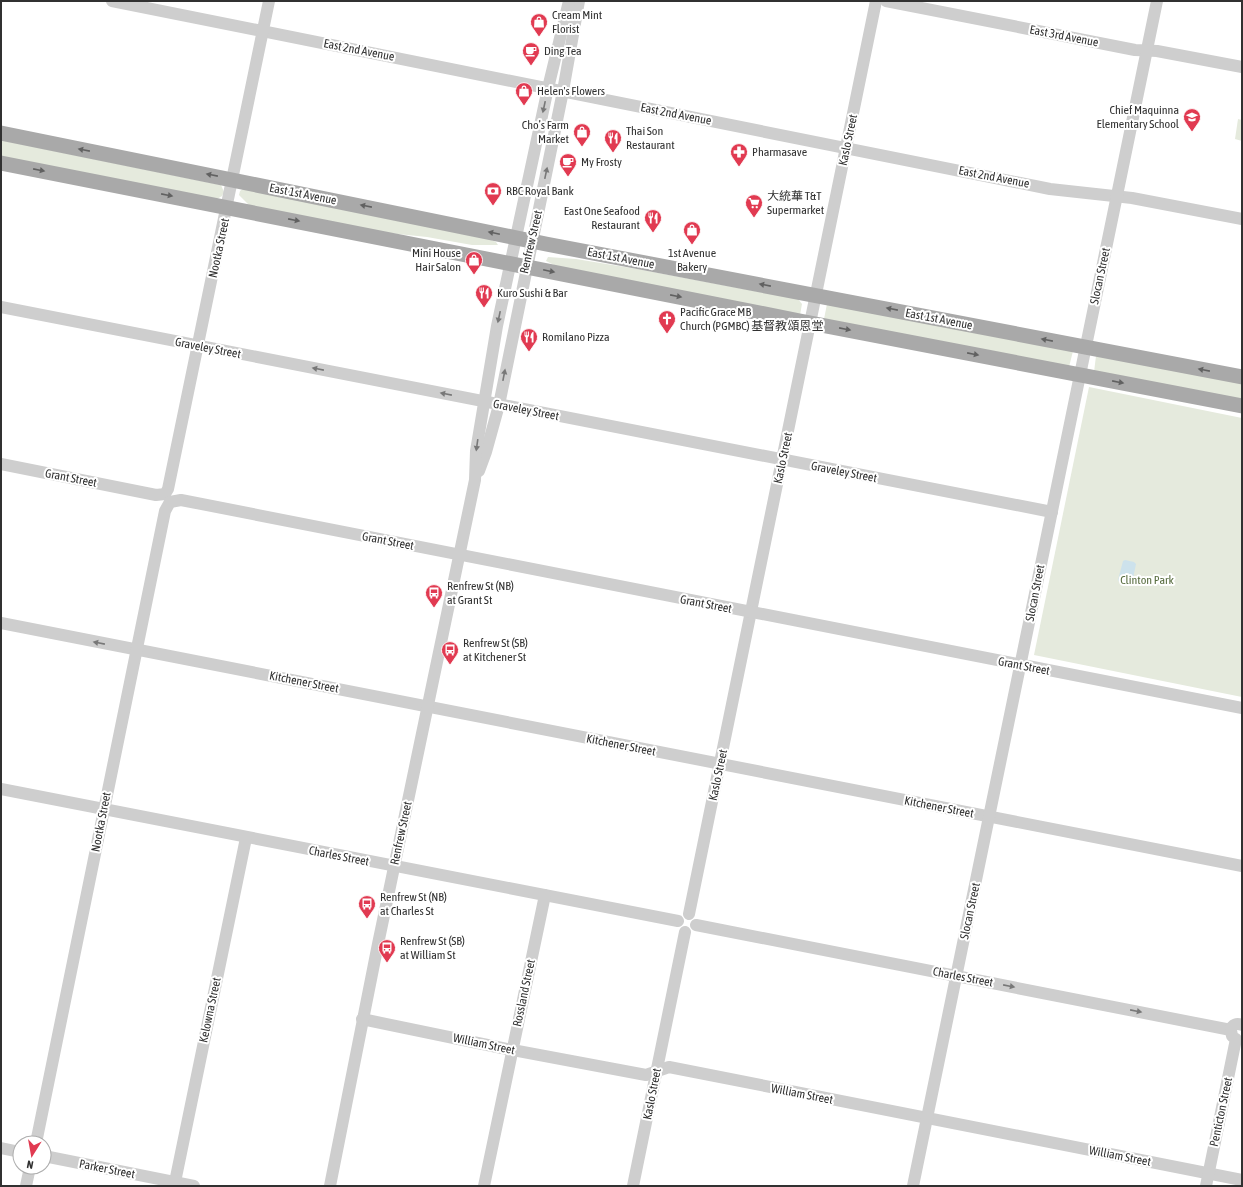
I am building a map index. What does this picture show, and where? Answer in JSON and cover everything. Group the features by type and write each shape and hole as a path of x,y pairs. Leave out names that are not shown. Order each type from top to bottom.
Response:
{"main road":[{"name":"East 1st Avenue","path":"1,133 516,238 816,294 1242,377"},
{"path":"1,162 1242,406"}],"street":[{"name":"East 2nd Avenue","path":"112,1 1050,189 1132,198 1242,220"},
{"name":"Nootka Street","path":"38,1135 269,1"},
{"name":"Renfrew Street","path":"330,1186 362,1019 429,707 475,480 476,451 510,263 548,88 569,1"},
{"name":"Renfrew Street","path":"475,480 486,452 499,405 526,266 563,91 579,1"},
{"name":"Kaslo Street","path":"689,914 752,612 809,322 876,1"},
{"name":"East 3rd Avenue","path":"886,1 1135,50 1146,50 1242,67"},
{"name":"Slocan Street","path":"913,1186 1157,1"},
{"name":"Graveley Street","path":"1,307 1052,512"},
{"name":"Grant Street","path":"1,464 156,496 1242,708"},
{"name":"Kitchener Street","path":"1,623 1242,866"},
{"name":"Charles Street","path":"1,789 678,922"},
{"name":"Kelowna Street","path":"175,1182 246,838"},
{"name":"Rossland Street","path":"484,1186 545,895"},
{"path":"683,914 689,914 696,919 696,925 694,930 685,932 680,930 678,922 683,914"},
{"name":"Charles Street","path":"696,925 957,976 1239,1028"},
{"name":"Kaslo Street","path":"633,1186 685,932"},
{"name":"William Street","path":"362,1019 513,1050 646,1075 669,1067 1242,1180"},
{"name":"Penticton Street","path":"1206,1186 1239,1028"},
{"path":"1,1148 12,1150"},
{"name":"Parker Street","path":"52,1158 194,1186"},
{"path":"26,1186 28,1175"}],"green space":[{"path":"1238,119 1242,120 1242,141 1235,139"},
{"path":"1,140 221,185 224,192 222,196 217,199 1,157"},
{"path":"244,188 476,234 496,242 498,245 472,245 427,237 378,232 249,205 239,195 240,191"},
{"path":"548,257 576,259 637,269 798,299 802,304 800,315 558,267 546,261"},
{"path":"827,304 1073,351 1069,367 824,319"},
{"path":"1096,356 1242,383 1242,401 1094,372"},
{"name":"Clinton Park","path":"1089,387 1242,418 1242,697 1034,655"}],"water":[{"path":"1125,560 1136,564 1132,583 1130,585 1120,583 1118,580 1123,561"}],"place":[{"name":"Cream Mint Florist","path":"539,37"},
{"name":"Ding Tea","path":"531,66"},
{"name":"Helen's Flowers","path":"524,106"},
{"name":"Chief Maquinna Elementary School","path":"1192,132"},
{"name":"Cho’s Farm Market","path":"582,147"},
{"name":"Thai Son Restaurant","path":"613,153"},
{"name":"Pharmasave","path":"739,167"},
{"name":"My Frosty","path":"568,177"},
{"name":"RBC Royal Bank","path":"493,206"},
{"name":"大統華 T&T Supermarket","path":"754,218"},
{"name":"East One Seafood Restaurant","path":"653,233"},
{"name":"1st Avenue Bakery","path":"692,245"},
{"name":"Mini House Hair Salon","path":"474,275"},
{"name":"Kuro Sushi & Bar","path":"484,308"},
{"name":"Pacific Grace MB Church (PGMBC) 基督教頌恩堂","path":"667,334"},
{"name":"Romilano Pizza","path":"529,352"},
{"name":"Renfrew St (NB) at Grant St","path":"434,608"},
{"name":"Renfrew St (SB) at Kitchener St","path":"450,665"},
{"name":"Renfrew St (NB) at Charles St","path":"367,919"},
{"name":"Renfrew St (SB) at William St","path":"387,963"}]}
